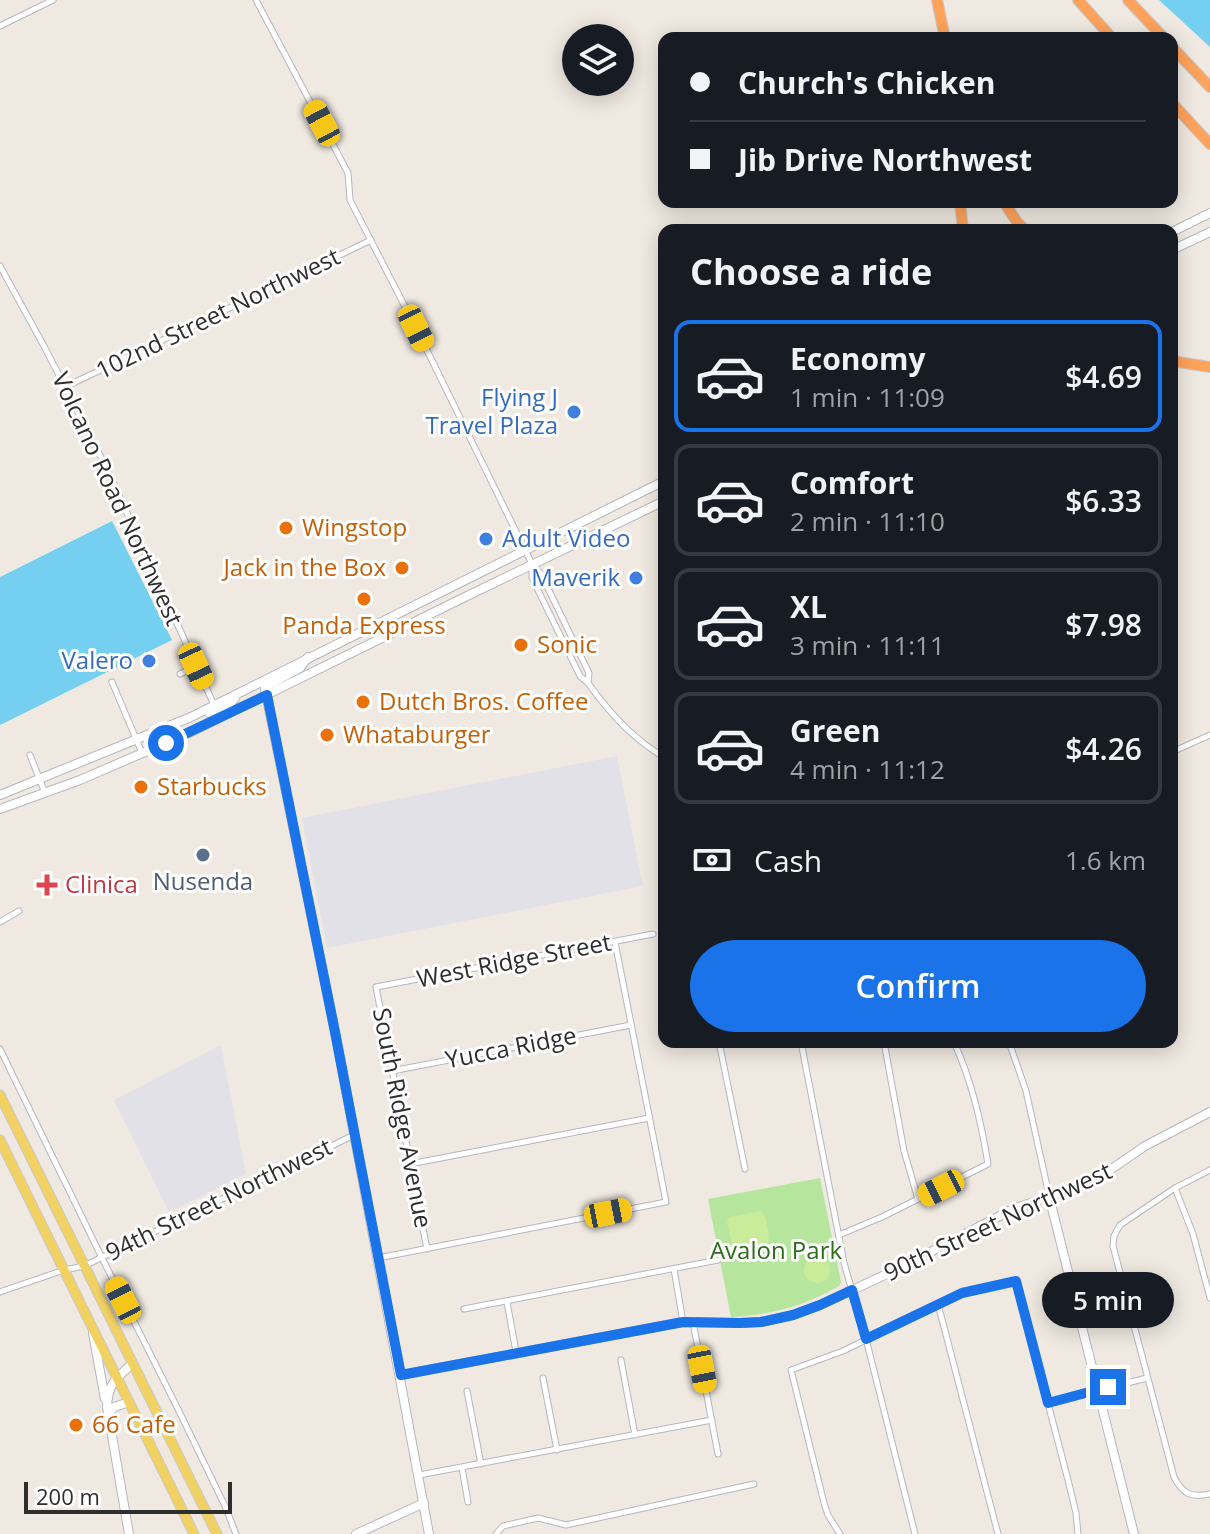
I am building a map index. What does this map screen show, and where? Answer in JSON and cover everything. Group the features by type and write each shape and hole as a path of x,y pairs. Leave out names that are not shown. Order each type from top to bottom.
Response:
{"highway":[{"path":"937,0 944,32"},
{"path":"1078,0 1107,32"},
{"path":"1128,0 1158,32"},
{"path":"1178,53 1210,87"},
{"path":"1178,110 1209,144"},
{"path":"1178,120 1209,144"},
{"path":"1178,362 1210,367"}],"main road":[{"path":"0,1095 217,1534"},
{"path":"0,1140 194,1534"}],"street":[{"path":"0,26 53,0"},
{"path":"256,0 348,173 350,200 525,549 532,564 532,578 580,676 628,731 658,753"},
{"path":"1178,229 1210,213"},
{"path":"1178,247 1210,232"},
{"name":"102nd Street Northwest","path":"65,387 371,240"},
{"name":"Volcano Road Northwest","path":"0,266 107,469 214,705"},
{"path":"0,795 214,705 658,484"},
{"path":"0,809 196,730 658,504"},
{"path":"308,657 300,668 265,687 401,1375 429,1534"},
{"path":"180,674 196,666"},
{"path":"112,682 142,753"},
{"path":"196,719 230,704 241,691"},
{"path":"196,719 214,705"},
{"path":"196,719 196,730"},
{"path":"1178,749 1210,735"},
{"path":"30,755 45,793"},
{"path":"0,922 19,911"},
{"name":"West Ridge Street","path":"376,987 653,934"},
{"path":"378,1258 666,1202 615,942"},
{"name":"South Ridge Avenue","path":"376,987 427,1249"},
{"name":"Yucca Ridge","path":"392,1071 631,1025"},
{"path":"720,1048 745,1169"},
{"path":"802,1048 844,1263 915,1534"},
{"path":"885,1048 904,1151 918,1199"},
{"path":"839,1235 988,1164 974,1092 956,1048"},
{"path":"1011,1048 1026,1091 1049,1196 1134,1534"},
{"path":"0,1049 176,1405 236,1534"},
{"name":"90th Street Northwest","path":"401,1375 688,1322 761,1322 793,1315 902,1267 1013,1209 1094,1181 1145,1146 1210,1112"},
{"path":"410,1164 649,1118"},
{"name":"94th Street Northwest","path":"0,1292 84,1266 354,1135"},
{"path":"1210,1170 1175,1188 1120,1225 1113,1246 1174,1477 1180,1489 1191,1495 1210,1494"},
{"path":"1175,1188 1193,1234 1210,1298"},
{"path":"464,1309 718,1260"},
{"path":"674,1269 718,1454"},
{"path":"840,1534 824,1503 791,1370 829,1357 962,1293 1016,1281 1068,1480 1078,1534"},
{"path":"507,1302 516,1353"},
{"path":"938,1304 998,1534"},
{"path":"91,1325 129,1534"},
{"path":"621,1360 635,1435"},
{"path":"108,1411 108,1391 117,1377 132,1364"},
{"path":"543,1378 557,1450"},
{"path":"1048,1403 1147,1378"},
{"path":"467,1391 481,1464"},
{"path":"108,1411 129,1402"},
{"path":"419,1475 712,1420"},
{"path":"462,1468 468,1502"},
{"path":"496,1534 503,1526 538,1518 566,1525 754,1484"},
{"path":"356,1534 424,1503"}],"shaded area":[{"path":"617,756 643,886 327,948 302,818"},
{"path":"221,1045 246,1174 169,1212 114,1100"}],"green space":[{"name":"Avalon Park","path":"820,1178 841,1282 839,1286 787,1308 731,1317 708,1199"},
{"path":"761,1211 767,1225 767,1244 736,1251 733,1249 727,1221 730,1217"},
{"path":"817,1257 826,1261 830,1270 826,1279 817,1283 808,1279 804,1270 808,1261"}],"water":[{"path":"1159,0 1210,0 1210,47"},
{"path":"112,521 172,640 0,725 0,577"}],"place":[{"name":"Flying J Travel Plaza","path":"574,412"},
{"name":"Wingstop","path":"286,528"},
{"name":"Adult Video","path":"486,539"},
{"name":"Jack in the Box","path":"402,568"},
{"name":"Maverik","path":"636,578"},
{"name":"Panda Express","path":"364,599"},
{"name":"Sonic","path":"521,645"},
{"name":"Valero","path":"149,661"},
{"name":"Dutch Bros. Coffee","path":"363,702"},
{"name":"Whataburger","path":"327,735"},
{"name":"Starbucks","path":"141,787"},
{"name":"Nusenda","path":"203,855"},
{"name":"Clinica","path":"47,885"},
{"name":"66 Cafe","path":"76,1425"}],"route":[{"path":"166,743 267,695 401,1375 683,1322 761,1322 793,1315 852,1290 866,1339 962,1293 1016,1281 1048,1403 1108,1387"}]}
